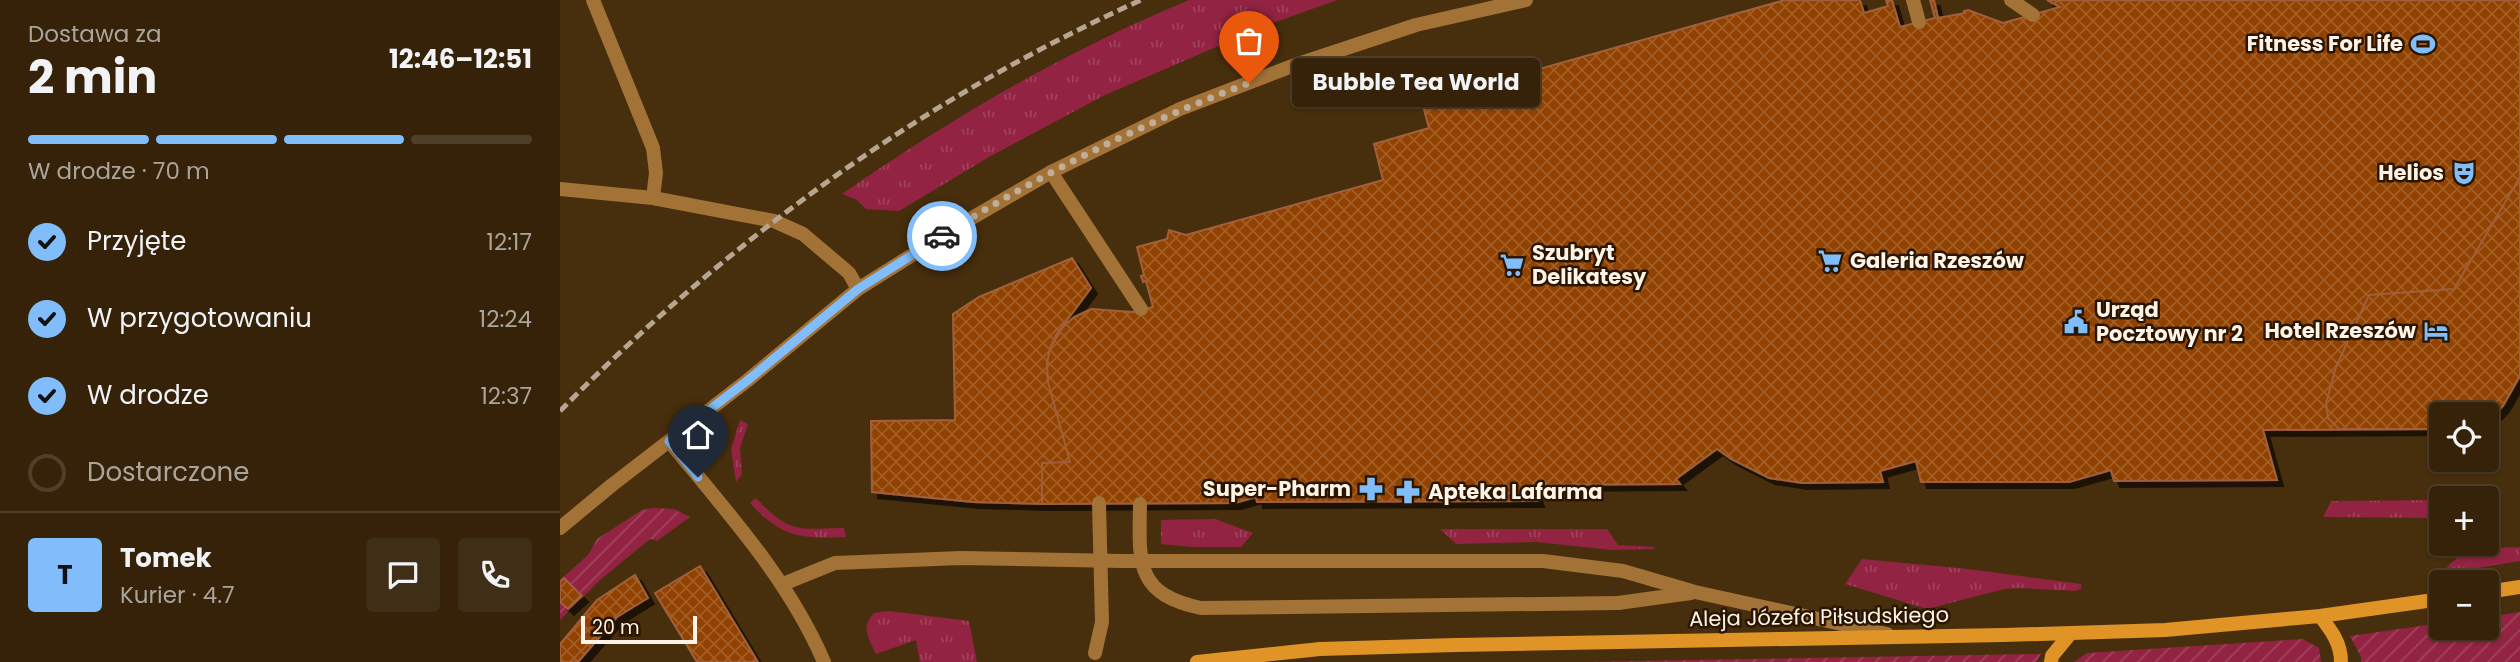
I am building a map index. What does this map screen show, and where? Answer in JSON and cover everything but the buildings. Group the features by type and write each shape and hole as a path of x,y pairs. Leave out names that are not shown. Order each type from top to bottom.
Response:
{"main road":[{"path":"2499,590 2520,587"},
{"name":"Aleja Józefa Piłsudskiego","path":"1197,662 1320,649 2165,630 2320,616 2429,601"},
{"path":"2320,616 2335,636 2342,662"},
{"path":"2051,662 2052,656 2070,634"}],"street":[{"path":"593,0 653,148 656,173 653,198"},
{"path":"560,528 748,380 858,289 1051,172 1180,109 1295,65 1416,24 1526,0"},
{"path":"1913,0 1919,22"},
{"path":"2011,0 2034,15"},
{"path":"1051,172 1141,309"},
{"path":"560,189 653,198 774,221 803,234 849,273 858,289"},
{"path":"669,441 783,584 813,635 824,662"},
{"path":"1093,657 1102,622 1099,503"},
{"path":"1140,504 1140,548 1147,577 1160,593 1177,603 1201,608 1618,603 1695,592"},
{"path":"783,584 835,564 961,558 1121,561 1543,561 1623,571 1695,592 1895,636"}],"green space":[{"path":"1189,0 1337,0 1267,25 1105,95 989,157 899,211 866,209 857,200 842,194 925,139 1010,88 1098,41"},
{"path":"740,420 748,424 740,448 742,474 736,482 731,449"},
{"path":"756,498 786,524 804,528 844,528 846,537 804,536 783,530 761,515 750,503"},
{"path":"2429,500 2429,518 2323,517 2331,501"},
{"path":"674,509 690,517 657,541 650,539 600,580 560,620 560,580 588,555 597,539 642,510"},
{"path":"1215,519 1253,533 1241,547 1161,544 1161,520"},
{"path":"1440,529 1607,529 1618,545 1654,549 1612,550 1536,542 1456,544"},
{"path":"2520,547 2520,561 2466,570 2445,570 2460,556 2499,556 2499,548"},
{"path":"1862,559 2081,584 2081,589 2004,589 1927,609 1845,584"},
{"path":"889,611 969,621 977,662 920,662 916,640 876,654 867,633 867,623 874,613"},
{"path":"2520,612 2520,662 2361,662 2350,636 2429,625 2429,640 2499,640 2499,615"},
{"path":"2303,639 2319,648 2321,662 2074,662 2087,653"},
{"path":"2041,654 2036,662 1585,662"}],"railway":[{"path":"560,411 691,289 760,232 831,179 981,82 1060,39 1141,0"}],"way so far":[{"path":"942,236 1051,172 1180,109 1249,83"}],"place":[{"name":"Fitness For Life","path":"2423,44"},
{"name":"Bubble Tea World","path":"1249,83"},
{"name":"Helios","path":"2464,173"},
{"name":"Galeria Rzeszów","path":"1830,261"},
{"name":"Szubryt Delikatesy","path":"1512,265"},
{"name":"Urząd Pocztowy nr 2","path":"2076,322"},
{"name":"Hotel Rzeszów","path":"2436,331"},
{"name":"Super-Pharm","path":"1371,489"},
{"name":"Apteka Lafarma","path":"1408,492"}],"route":[{"path":"698,477 669,441 858,289 942,236"}]}
